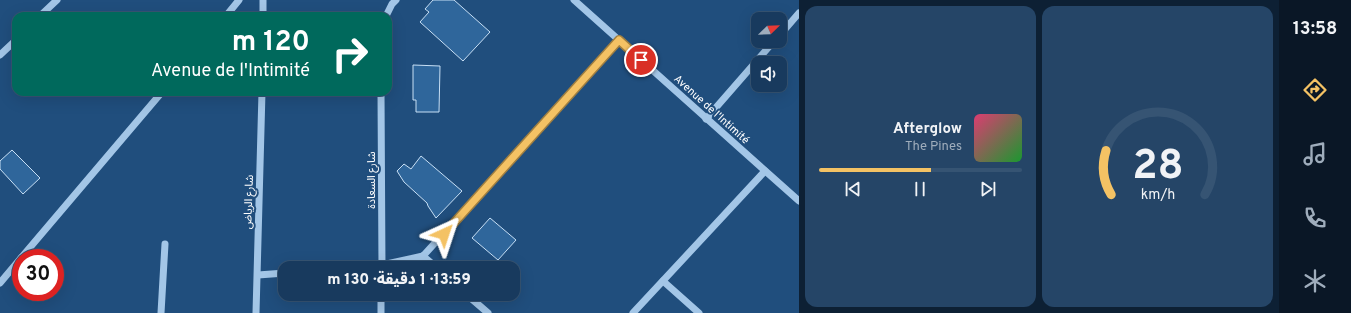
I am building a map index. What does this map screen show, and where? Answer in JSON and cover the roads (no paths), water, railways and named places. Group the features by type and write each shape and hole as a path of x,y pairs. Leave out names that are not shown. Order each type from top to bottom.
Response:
{"street":[{"path":"44,12 56,0"},
{"path":"229,12 239,0"},
{"path":"263,0 263,12"},
{"path":"388,12 396,0"},
{"name":"Avenue de l'Intimité","path":"574,0 799,201"},
{"path":"787,26 799,13"},
{"path":"404,261 423,256 619,40"},
{"path":"0,55 12,44"},
{"path":"706,119 768,48"},
{"path":"29,249 159,96"},
{"name":"شارع الرياض","path":"256,313 262,96"},
{"name":"شارع السعادة","path":"381,96 382,261"},
{"path":"633,313 765,171"},
{"path":"161,313 165,244"},
{"path":"423,256 429,261"},
{"path":"1,278 12,267"},
{"path":"258,275 278,274"},
{"path":"663,281 699,313"},
{"path":"381,301 381,313"},
{"path":"474,301 488,313"}]}
